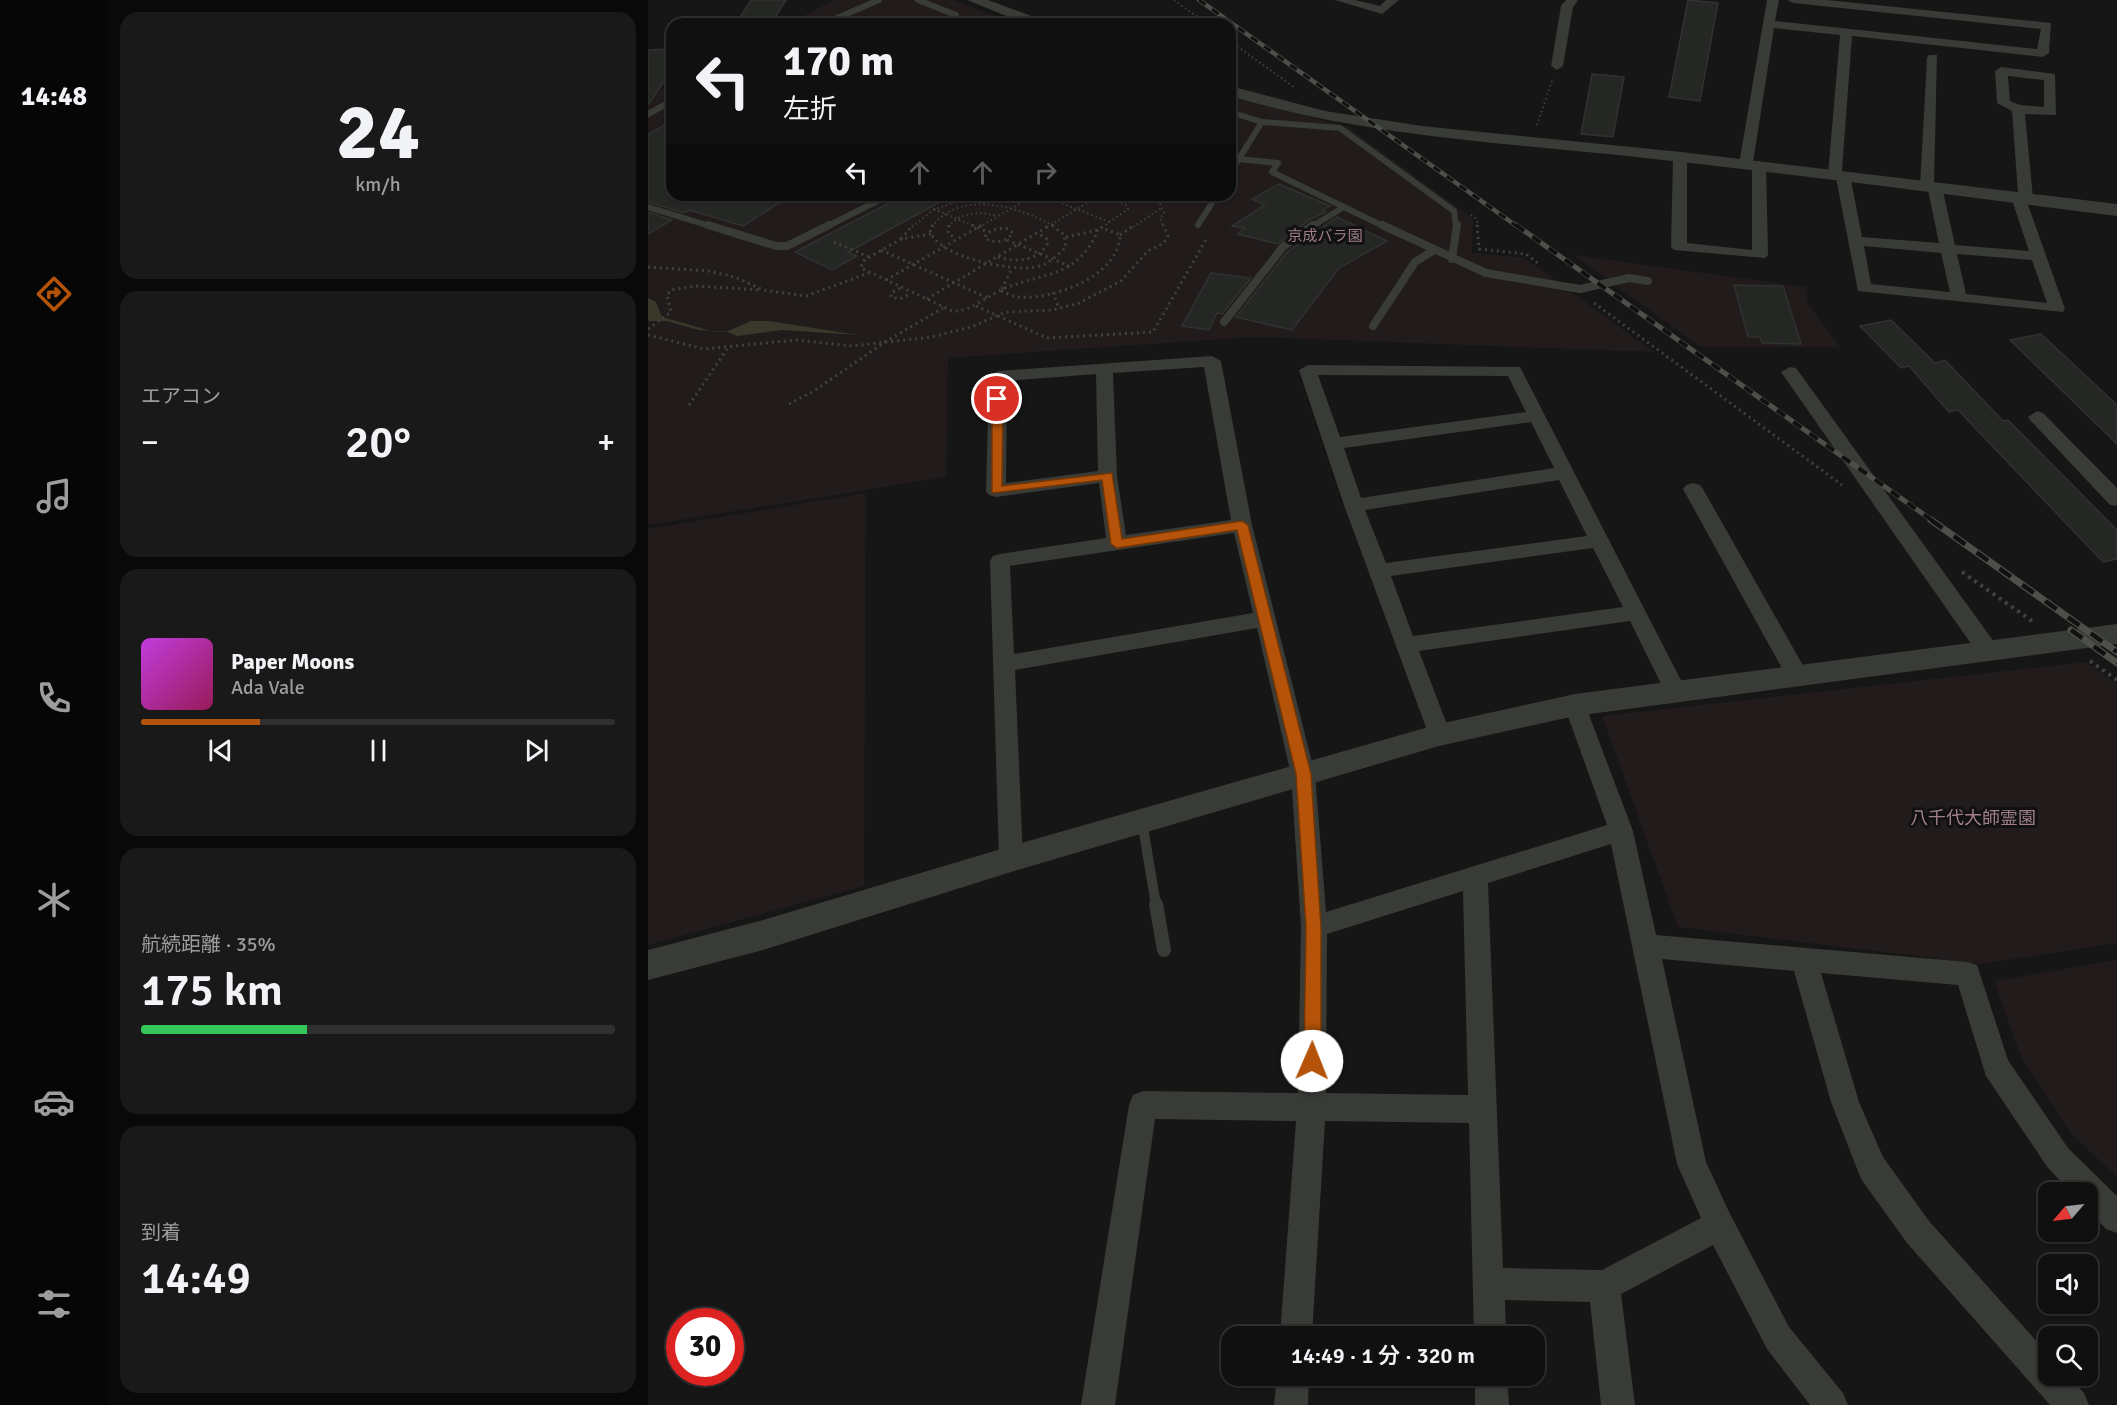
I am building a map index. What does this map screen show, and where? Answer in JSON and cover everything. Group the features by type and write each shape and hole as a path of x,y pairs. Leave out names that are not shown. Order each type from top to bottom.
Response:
{"street":[{"path":"974,0 1024,18"},
{"path":"1341,0 1382,10 1393,0"},
{"path":"1557,66 1567,6 1572,0"},
{"path":"1680,157 1679,247 1760,255 1752,165 1768,24 1773,0"},
{"path":"1768,24 2043,53 2048,26 2002,16 1793,0"},
{"path":"1846,33 1839,174 1864,288 2057,309 2038,256 2022,198 2018,109"},
{"path":"1933,58 1931,186 1959,298"},
{"path":"1236,93 1281,106 1330,116 1532,141 1839,174 2117,210"},
{"path":"1855,241 2038,256"},
{"path":"1108,476 996,491 998,376 1212,360 1242,525 1303,774 1314,927 1312,1105 1297,1326"},
{"path":"1104,368 1108,476 1117,544"},
{"path":"1439,735 1354,505 1308,370 1514,371 1676,692"},
{"path":"1790,372 1989,652"},
{"path":"1333,444 1536,416"},
{"path":"2037,417 2117,500"},
{"path":"1354,505 1564,473"},
{"path":"1692,489 1797,675"},
{"path":"1011,859 1000,561 1242,525"},
{"path":"1378,571 1598,541"},
{"path":"1406,645 1635,613"},
{"path":"1004,664 1265,619"},
{"path":"648,965 763,935 1011,859 1439,735 1575,705 1989,652 2117,633"},
{"path":"1575,705 1621,831 1692,1164 1719,1225 1778,1338 1831,1405"},
{"path":"1314,927 1621,831"},
{"path":"1475,876 1490,1326"},
{"path":"1645,946 1968,974 1996,1066 2058,1158 2117,1218"},
{"path":"1804,960 1845,1102 1872,1168 1918,1232 2072,1405"},
{"path":"1098,1405 1143,1105 1312,1105 1482,1109"},
{"path":"1488,1284 1604,1286 1719,1225"},
{"path":"1604,1286 1618,1405"},
{"path":"1291,1405 1292,1386"},
{"path":"1491,1386 1492,1405"}],"lane":[{"path":"837,18 879,0"},
{"path":"918,0 956,15 952,18"},
{"path":"648,114 666,104"},
{"path":"658,108 666,110"},
{"path":"1236,114 1262,122 1340,128 1454,211 1457,223 1452,259"},
{"path":"1236,164 1262,122"},
{"path":"1239,159 1278,163 1272,172 1452,259 1486,273 1580,289 1629,278 1648,281"},
{"path":"648,207 776,246 787,246 877,201"},
{"path":"1198,225 1213,201"},
{"path":"1224,322 1283,247 1305,230 1344,207"},
{"path":"1373,326 1415,262 1434,250"},
{"path":"1142,821 1164,950"}],"path":[{"path":"1174,0 1199,18"},
{"path":"1236,46 1330,116"},
{"path":"1532,141 1557,66"},
{"path":"901,240 921,217 934,209 957,201"},
{"path":"886,281 1024,201"},
{"path":"1056,201 1111,222"},
{"path":"926,299 1090,201"},
{"path":"1066,237 1100,229 1124,214 1128,207 1114,201"},
{"path":"648,334 682,345 728,349 785,340 834,346 885,342 947,333 978,324 995,315 1019,310 1059,309 1092,298 1121,281 1148,251 1164,243 1168,236 1160,219 1164,213 1159,201"},
{"path":"984,204 1010,209 1050,225 1063,232 1066,237 1066,247 1053,259 1037,266 1011,270 985,264 937,244 930,229 935,221 957,208 984,204"},
{"path":"1002,290 1017,297 1053,292 1085,280 1105,267 1118,249 1120,235 1163,207"},
{"path":"934,209 988,232 996,229 1009,229 1013,233 1007,240"},
{"path":"1467,212 1477,219 1479,249 1526,254 1545,268"},
{"path":"957,240 948,233 947,228 956,219 982,213 998,216"},
{"path":"975,306 1047,338 1153,332 1209,234 1198,225"},
{"path":"1100,229 1120,235"},
{"path":"931,234 901,240 869,257 860,266 886,281 956,311 975,306 1002,290 1041,280 1070,266 1081,258 1094,242 1100,229"},
{"path":"988,232 985,239 991,242 1007,240 1070,266"},
{"path":"816,233 869,257"},
{"path":"997,257 1018,260 1040,253 1048,243 1046,238 1037,233"},
{"path":"881,250 989,298"},
{"path":"648,267 708,271 735,277 763,290"},
{"path":"1002,290 1011,270"},
{"path":"648,329 669,316 671,312 668,292 677,288 695,286 812,295 869,273"},
{"path":"900,287 891,293 891,297 900,298 912,292"},
{"path":"1053,292 1059,309"},
{"path":"1593,302 1847,488"},
{"path":"789,404 822,386 885,342 943,307"},
{"path":"689,405 728,349"},
{"path":"1961,571 2039,626"},
{"path":"2088,659 2117,680"}],"green space":[{"path":"834,0 954,0 1000,18 800,18"},
{"name":"京成バラ園","path":"666,87 666,201 1236,201 1236,98 1347,126 1473,219 1472,253 1525,258 1654,352 1254,337 948,358 946,477 648,525 648,96"},
{"path":"1574,255 1806,287 1808,304 1840,347 1700,347"},
{"path":"866,493 864,886 648,945 648,529"},
{"name":"八千代大師霊園","path":"2086,662 2117,684 2117,943 1982,964 1678,927 1602,716"},
{"path":"2117,960 2117,1177 2071,1134 2021,1057 1994,981"}],"shaded area":[{"path":"648,298 656,302 662,317 711,331 698,330 667,321 648,321"},
{"path":"751,321 769,321 858,335 782,330 737,336 721,332"}],"building":[{"path":"751,0 786,0 775,18 740,18"},
{"path":"1688,0 1718,3 1700,101 1669,97"},
{"path":"666,49 666,79 648,105 648,50"},
{"path":"1592,74 1624,77 1613,137 1581,134"},
{"path":"666,124 666,201 783,201 743,226 689,210 684,213 648,202 648,134"},
{"path":"1279,184 1330,206 1323,210 1326,212 1309,220 1278,244 1238,234 1244,228 1232,226 1265,205 1252,199"},
{"path":"893,201 942,201 848,252 857,256 832,270 795,252"},
{"path":"648,212 672,220 648,234"},
{"path":"1337,217 1387,241 1339,268 1292,330 1236,317 1287,252"},
{"path":"1211,273 1251,278 1222,314 1217,313 1209,330 1182,326"},
{"path":"1734,285 1783,286 1801,344 1762,343 1760,337 1748,337"},
{"path":"1891,320 1935,363 1945,360 2003,421 2008,420 2117,530 2117,559 2103,562 1958,410 1949,412 1909,366 1901,368 1860,326"},
{"path":"2041,334 2117,405 2117,444 2010,340"}],"railway":[{"path":"1199,0 1224,18"},
{"path":"1236,26 1518,227"},
{"path":"1516,225 1933,521"},
{"path":"1931,520 2117,652"},
{"path":"2071,630 2117,663"}],"route":[{"path":"997,399 996,491 1108,476 1117,544 1242,525 1303,774 1314,927 1312,1061"}]}
